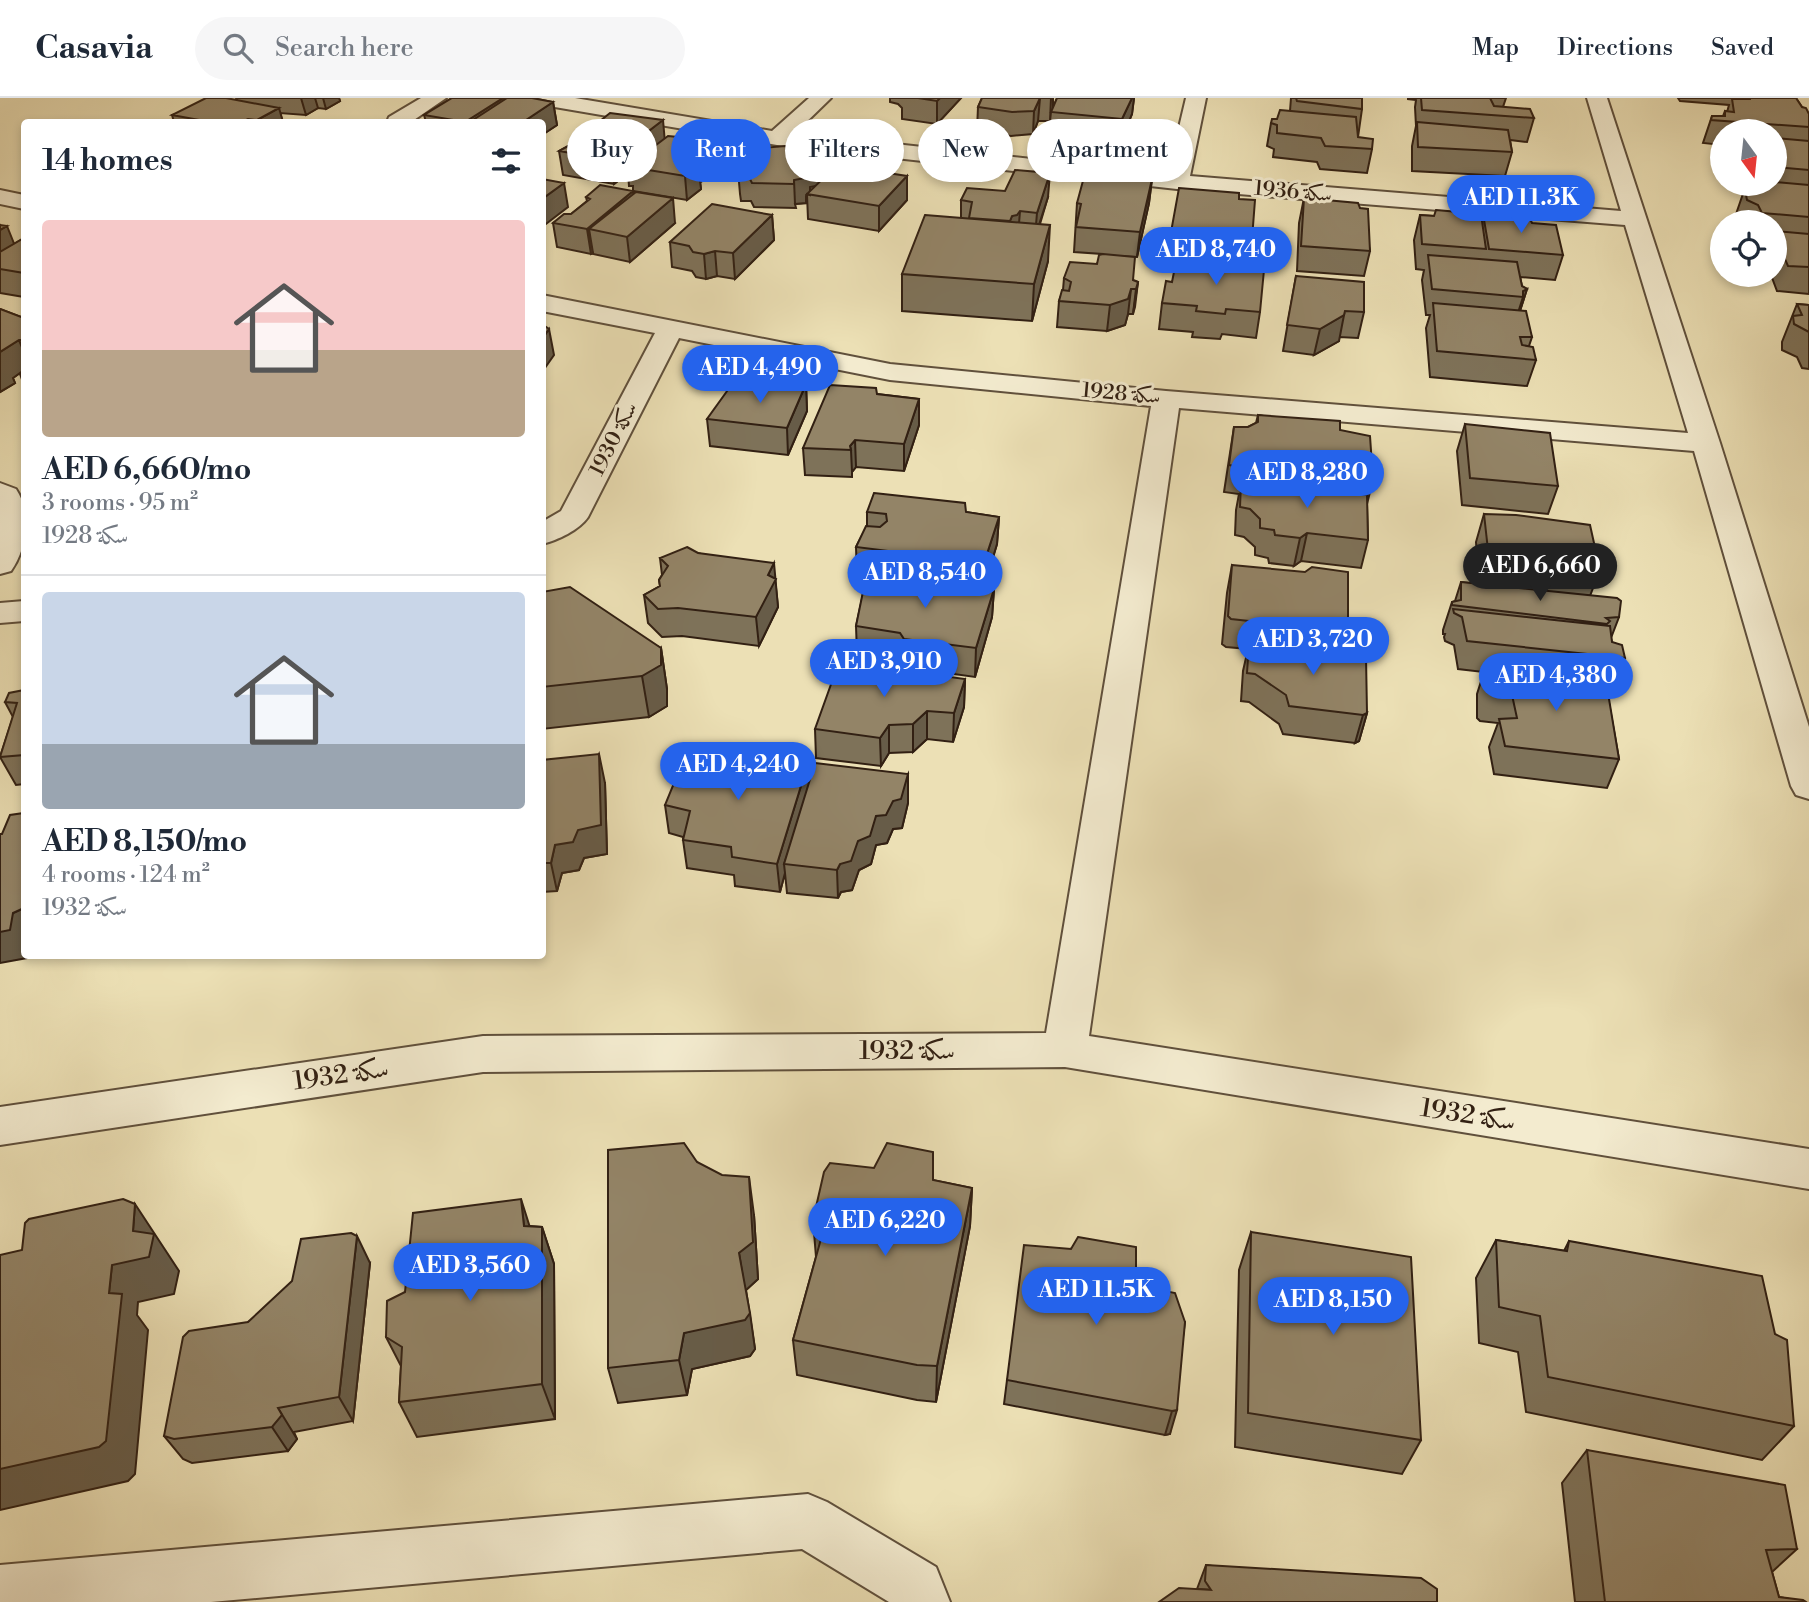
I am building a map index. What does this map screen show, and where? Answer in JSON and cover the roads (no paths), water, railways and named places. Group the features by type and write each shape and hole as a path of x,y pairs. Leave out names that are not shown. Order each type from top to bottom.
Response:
{"street":[{"path":"402,119 436,98"},
{"name":"سكة 1936","path":"537,98 777,138 1027,166"},
{"path":"777,138 821,98"},
{"path":"1191,119 1196,98"},
{"path":"1598,98 1809,783"},
{"name":"سكة 1936","path":"1177,182 1635,219"},
{"path":"0,197 21,201"},
{"name":"سكة 1928","path":"546,304 890,372 1706,443"},
{"name":"سكة 1930","path":"546,533 573,517 670,329"},
{"path":"1065,1050 1166,398"},
{"path":"0,492 5,495 17,533 0,564"},
{"path":"0,613 21,611"},
{"name":"سكة 1932","path":"0,1126 483,1054 1065,1050 1809,1169"},
{"path":"0,1593 808,1521 916,1587 922,1602"}]}
